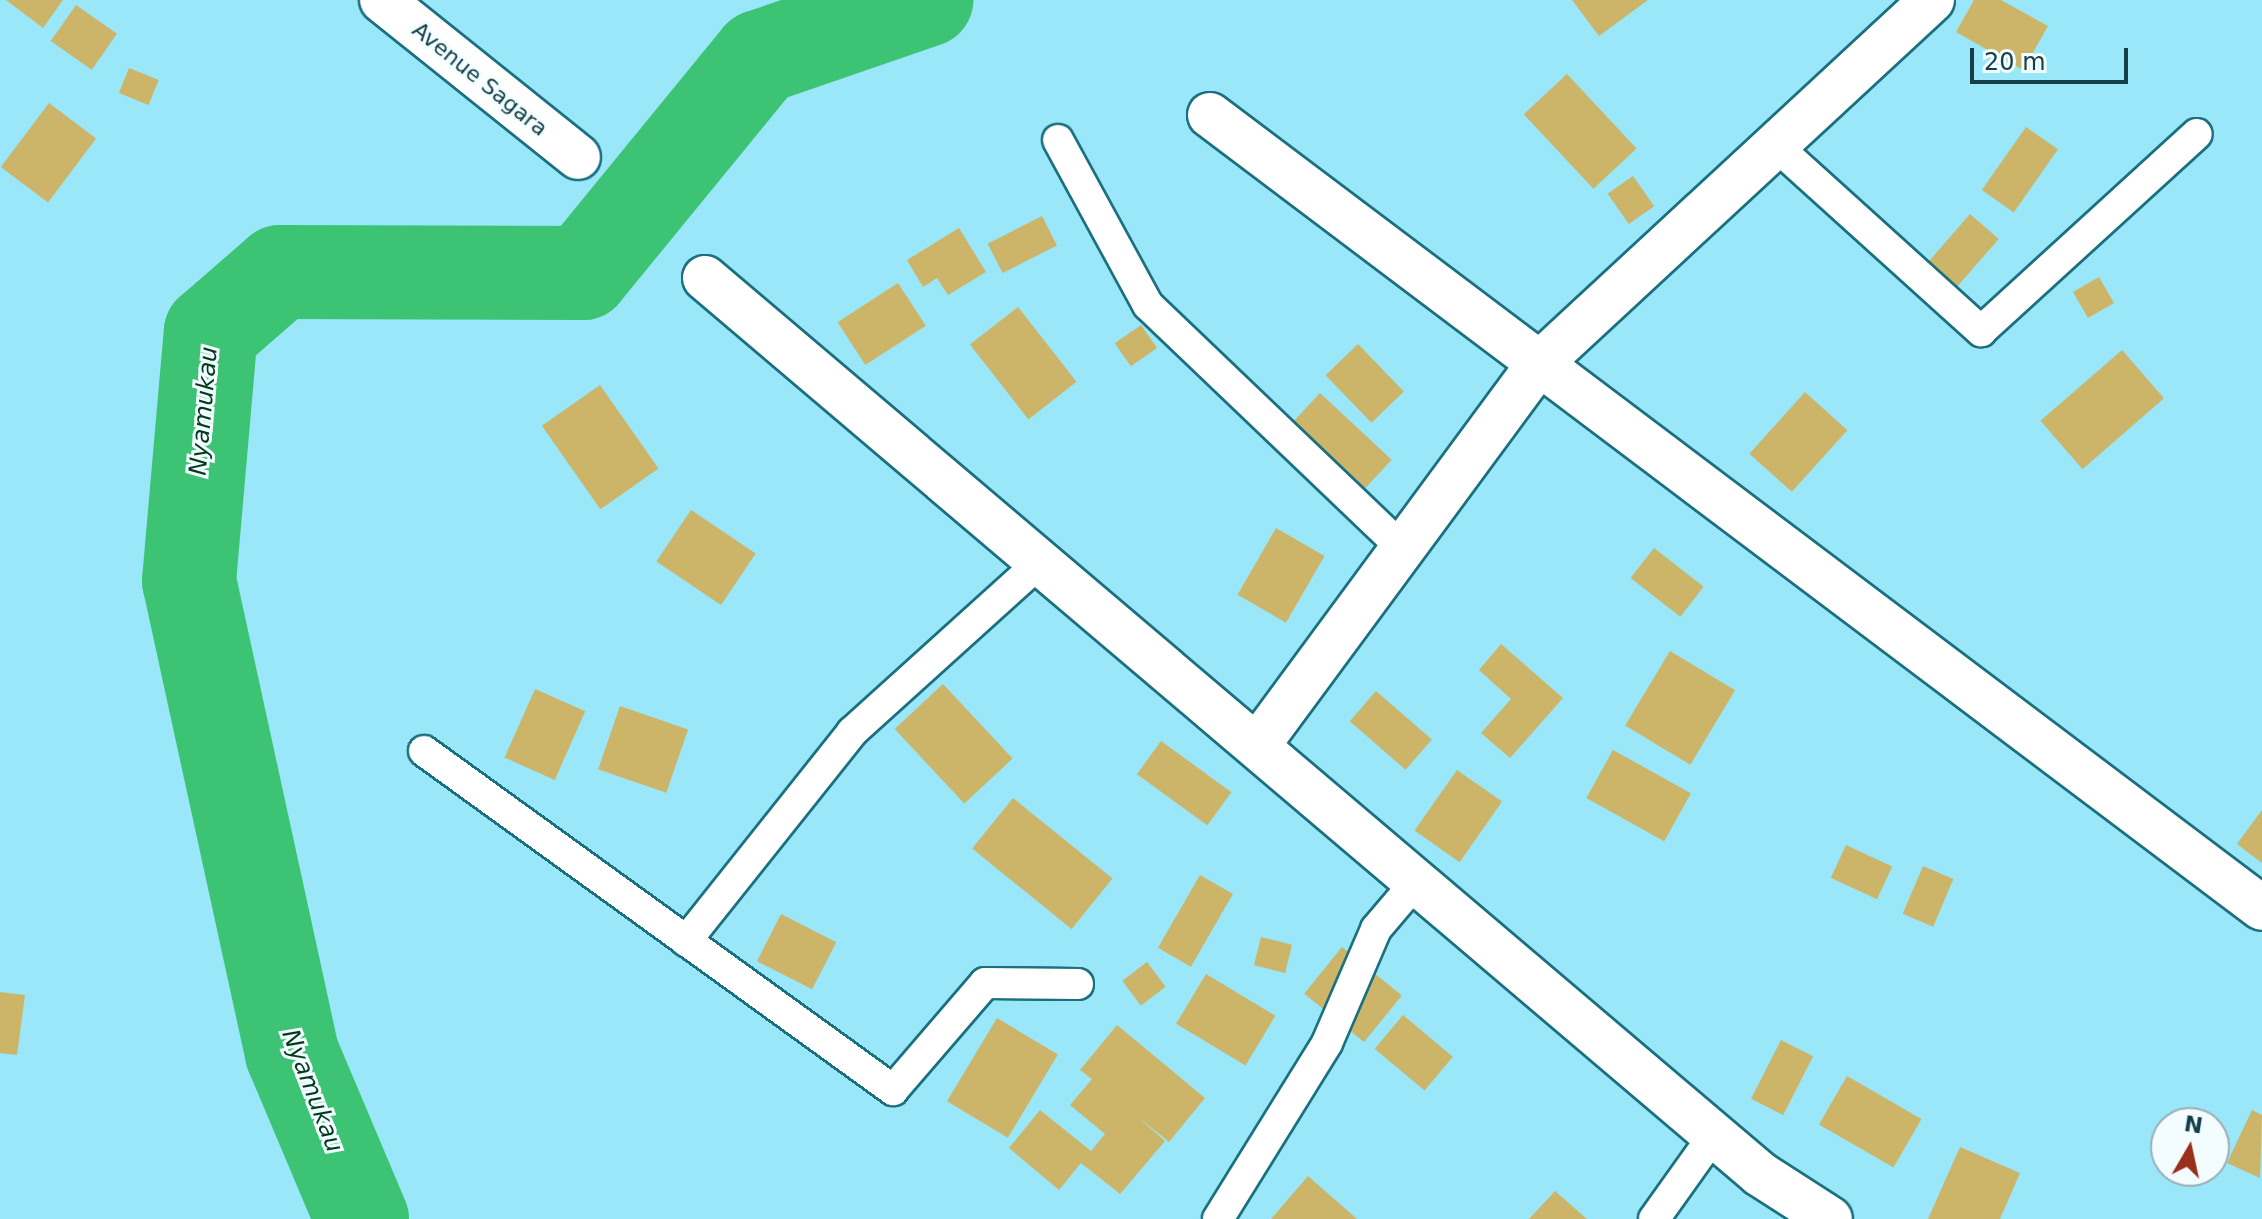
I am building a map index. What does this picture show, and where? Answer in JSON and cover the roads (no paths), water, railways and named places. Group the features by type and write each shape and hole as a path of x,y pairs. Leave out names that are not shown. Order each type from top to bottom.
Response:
{"street":[{"name":"Avenue Sagara","path":"382,0 578,157"},
{"path":"1257,746 1538,365 1932,0"},
{"path":"1210,115 2262,908"},
{"path":"705,278 1760,1174 1830,1219"}],"lane":[{"path":"1775,145 1981,331 2197,134"},
{"path":"1058,140 1148,305 1402,548"},
{"path":"686,941 852,732 1040,562"},
{"path":"424,751 893,1090 985,983 1078,984"},
{"path":"1218,1219 1327,1043 1376,929 1416,882"},
{"path":"1654,1219 1714,1135"}],"waterway":[{"name":"Nyamukau","path":"362,1219 292,1053 189,581 211,332 280,272 583,273 760,57 926,0"}]}
